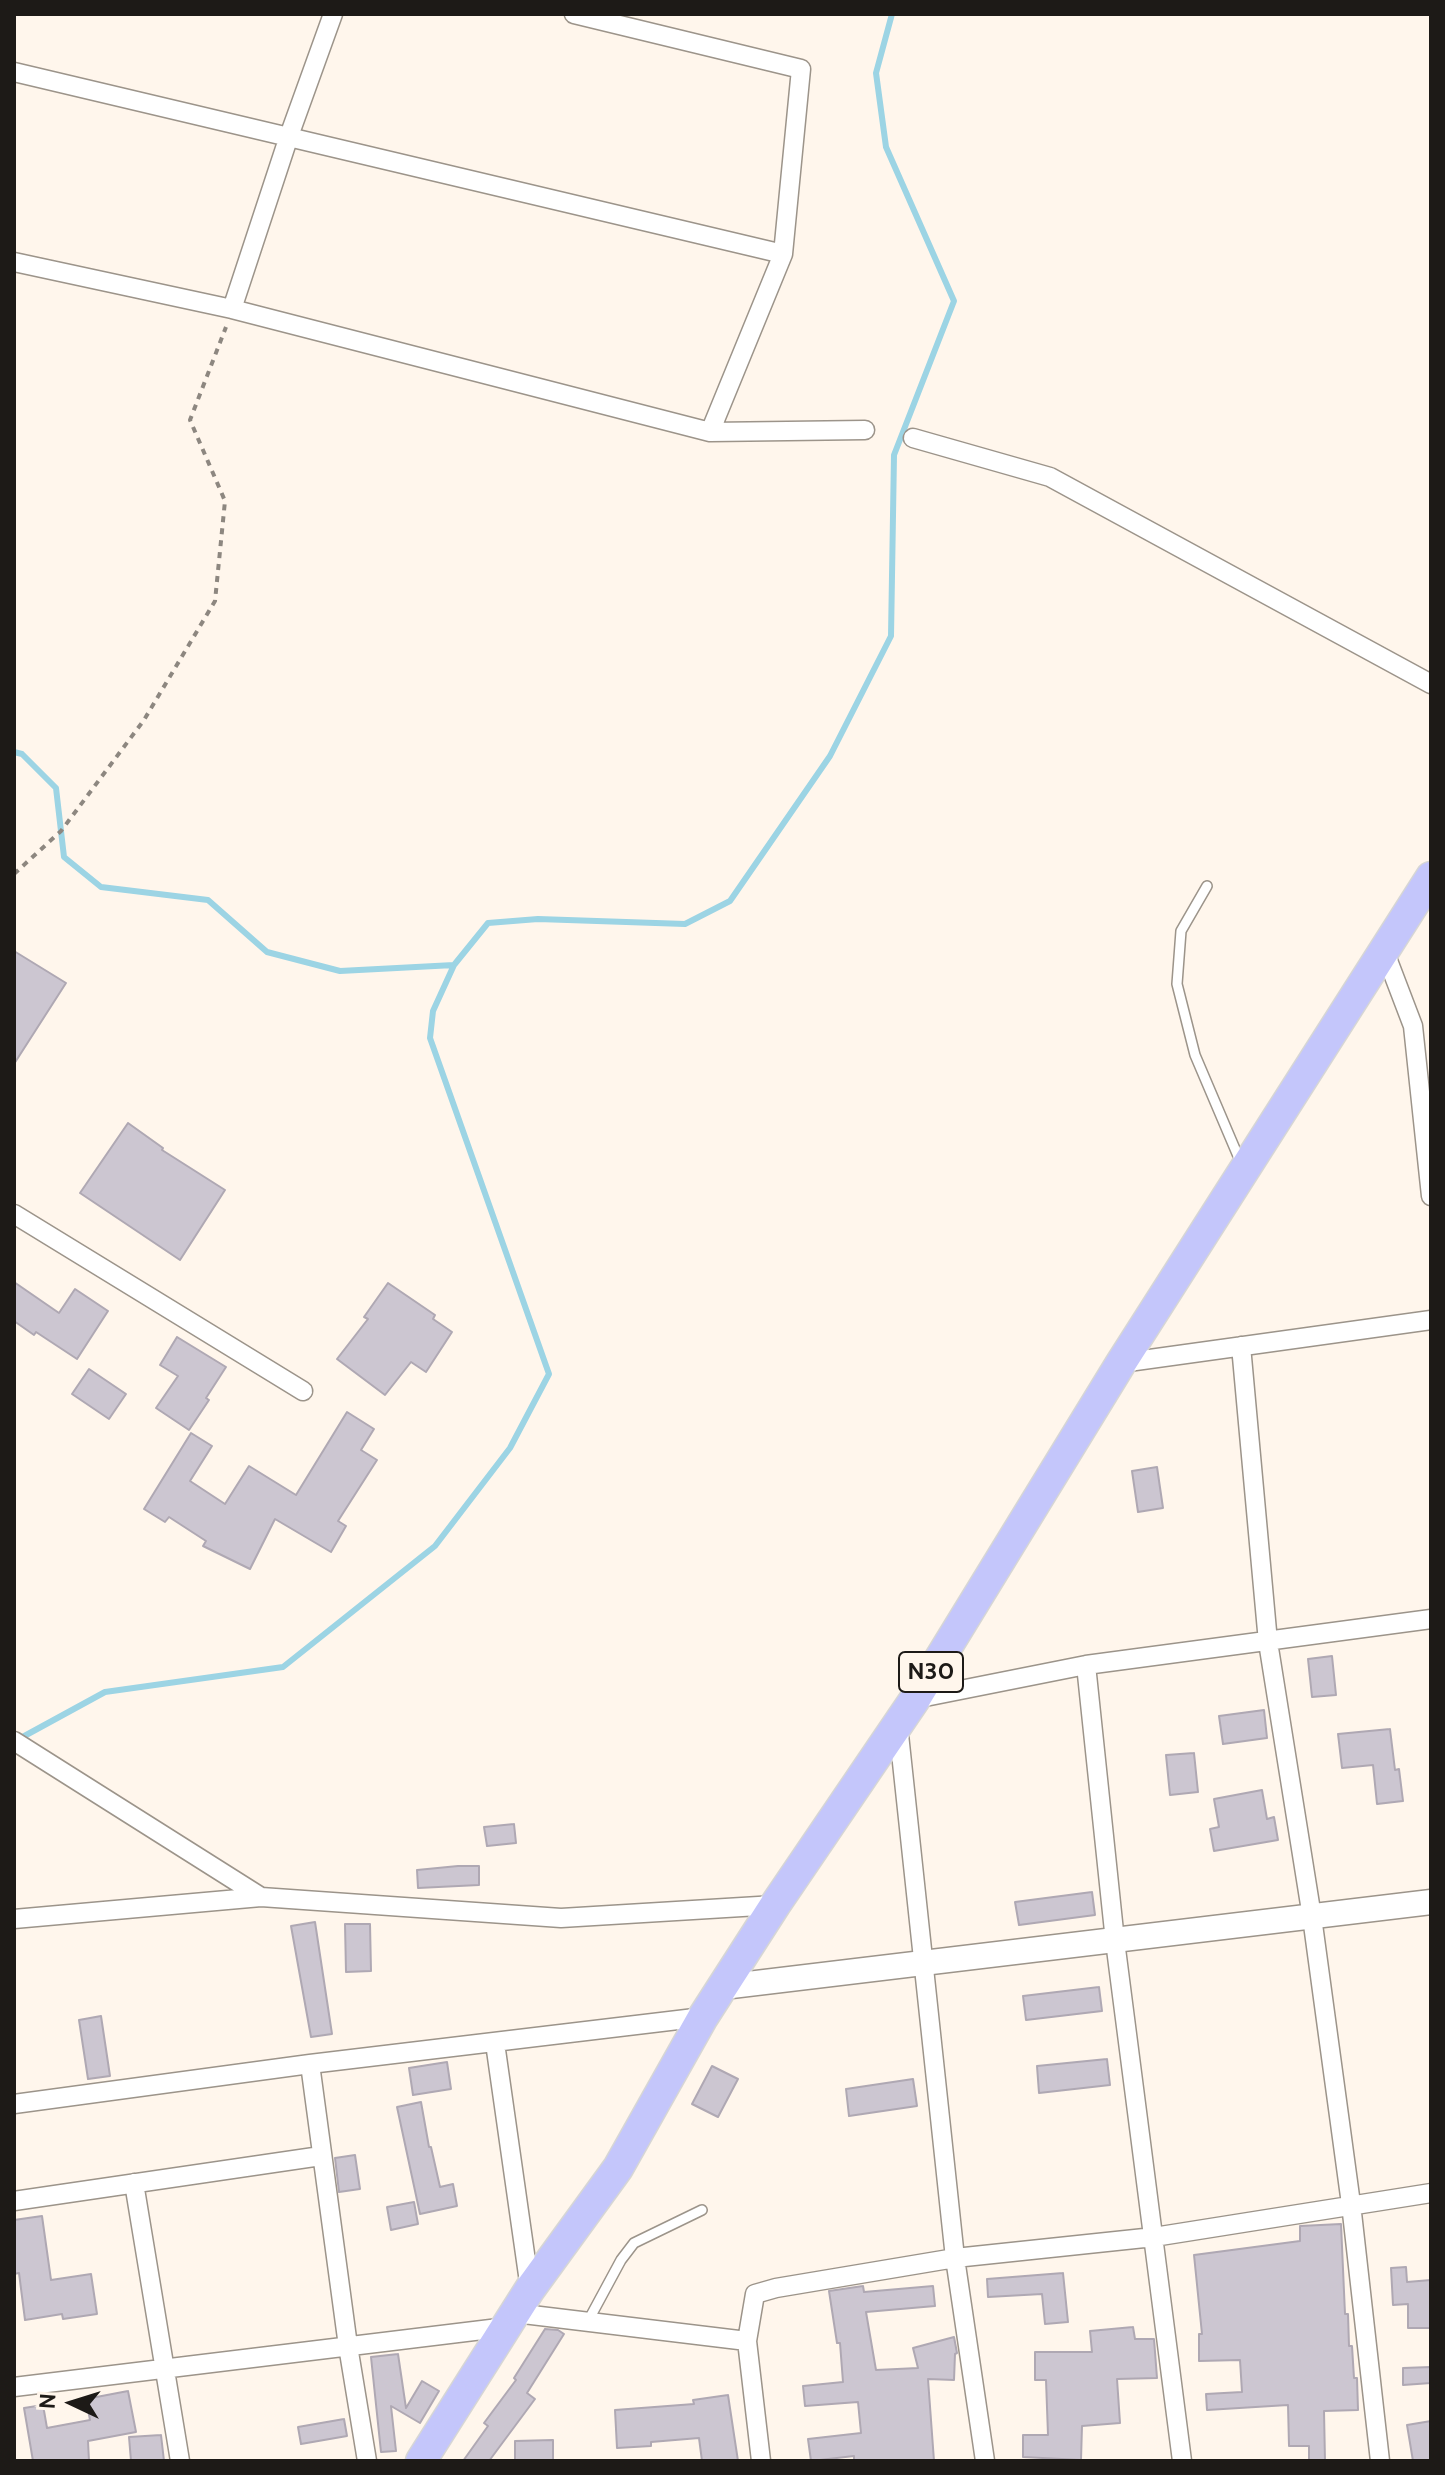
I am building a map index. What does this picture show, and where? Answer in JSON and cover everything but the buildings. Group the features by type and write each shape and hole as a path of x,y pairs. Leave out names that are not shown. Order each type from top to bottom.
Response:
{"main road":[{"name":"N30","path":"421,2461 517,2310 618,2168 703,2017 906,1712 1121,1363 1431,877"}],"street":[{"path":"232,309 333,14"},
{"path":"574,14 801,69 783,254 710,432"},
{"path":"14,72 783,254"},
{"path":"14,262 232,309 710,432 865,430"},
{"path":"913,438 1050,477 1431,684"},
{"path":"1384,950 1422,1025 1431,1196"},
{"path":"14,1214 303,1391"},
{"path":"1121,1363 1431,1320"},
{"path":"1241,1346 1268,1642 1312,1917 1351,2204 1380,2461"},
{"path":"985,2461 955,2258 924,1963 906,1712 1086,1665 1431,1619"},
{"path":"1086,1665 1115,1941 1182,2461"},
{"path":"14,1741 261,1897"},
{"path":"14,1919 261,1897 561,1918 775,1905"},
{"path":"723,1987 1431,1902"},
{"path":"14,2104 310,2064 703,2017"},
{"path":"495,2043 517,2310"},
{"path":"310,2064 348,2346 367,2461"},
{"path":"14,2201 321,2156"},
{"path":"134,2183 180,2461"},
{"path":"761,2461 747,2341 755,2294 955,2258 1154,2237 1431,2193"},
{"path":"14,2387 348,2346 517,2310 587,2323 747,2341"}],"lane":[{"path":"1207,886 1181,931 1177,984 1195,1055 1244,1170"},
{"path":"587,2323 621,2260 634,2243 702,2210"}],"path":[{"path":"14,874 61,831 144,720 215,601 225,501 190,420 232,309"}],"waterway":[{"path":"17,1740 105,1692 283,1667 435,1546 510,1448 549,1374 430,1038 433,1011 454,965 488,923 538,919 685,924 730,901 830,756 891,636 894,455 954,301 886,147 876,73 892,14"},
{"path":"14,752 22,754 56,788 64,857 101,887 208,900 267,952 340,971 454,965"}]}
